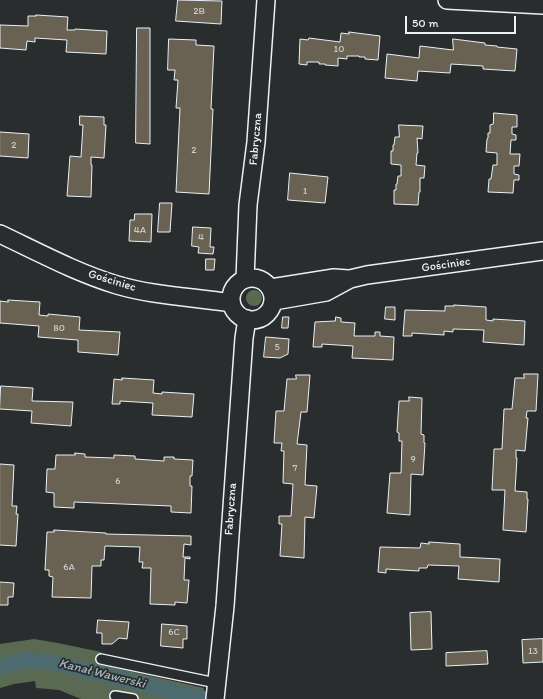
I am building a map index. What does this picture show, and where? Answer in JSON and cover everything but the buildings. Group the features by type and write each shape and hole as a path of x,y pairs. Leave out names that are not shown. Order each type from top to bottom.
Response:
{"street":[{"name":"Fabryczna","path":"245,279 248,205 256,142 266,0"},
{"path":"447,0 543,6"},
{"name":"Gościniec","path":"0,234 90,276 118,285 150,292 231,303"},
{"name":"Gościniec","path":"272,294 326,292 350,279 367,275 543,252"},
{"path":"252,277 266,282 272,294 272,307 265,316 253,320 240,316 234,310 231,303 232,291 240,281 252,277"},
{"name":"Fabryczna","path":"216,691 224,606 244,338 247,319"}],"lane":[{"path":"101,659 216,691"},
{"path":"115,696 133,699"}],"green space":[{"path":"251,290 257,290 262,295 260,304 257,306 251,306 246,301 246,295"},
{"path":"34,639 101,652 98,664 204,688 203,699 81,699 59,690 36,688 35,681 0,688 0,644"}],"waterway":[{"name":"Kanał Wawerski","path":"0,667 25,660 51,662 204,699"}]}
